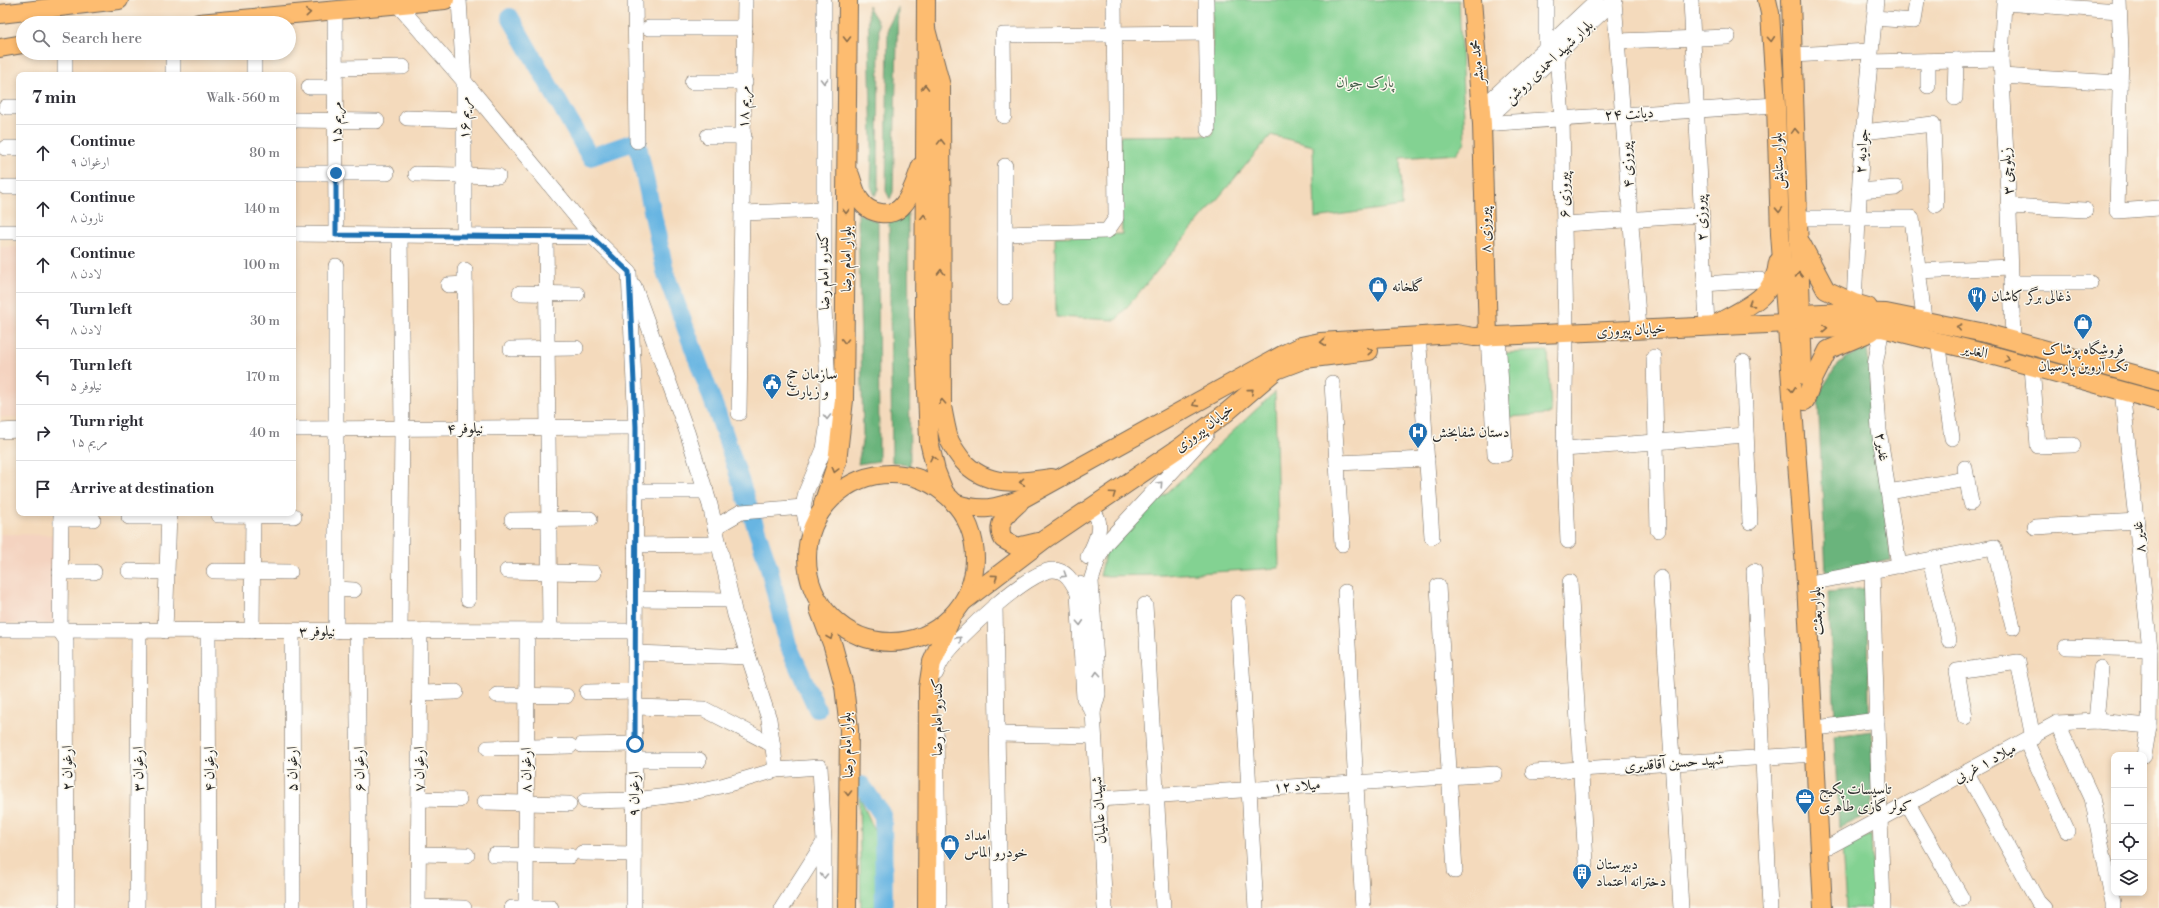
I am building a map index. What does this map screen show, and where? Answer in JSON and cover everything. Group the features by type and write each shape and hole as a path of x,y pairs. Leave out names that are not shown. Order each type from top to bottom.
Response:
{"main road":[{"path":"0,14 119,0"},
{"path":"290,16 446,0"},
{"name":"بلوار امام رضا","path":"848,0 846,306 841,439 832,479 811,511 806,554 807,571 811,587 833,646 844,686 849,729 848,908"},
{"name":"محمد مبشر","path":"1472,0 1482,117"},
{"name":"بلوار ستایش","path":"1767,0 1770,13 1776,105 1780,234 1797,322"},
{"name":"بلوار ستایش","path":"1791,0 1800,240 1797,322"},
{"path":"928,11 924,157 924,317 929,442 936,471 950,499"},
{"path":"928,11 941,86 942,406 949,440 968,467 982,476 995,481 1015,483 1061,477"},
{"path":"0,48 16,45"},
{"name":"پیروزی ۸","path":"1482,117 1487,337"},
{"path":"1777,152 1796,151"},
{"path":"847,162 861,202 875,212 886,213 897,210 905,203 924,157"},
{"path":"1710,325 1766,294 1773,284 1777,270 1780,234"},
{"path":"1800,240 1826,290 1854,303 1884,320"},
{"path":"924,317 941,352"},
{"name":"الغدیر","path":"1797,322 1924,319 2013,340 2159,380"},
{"path":"1805,402 1812,382 1828,350 1884,320"},
{"name":"الغدیر","path":"1884,320 1938,342 2159,401"},
{"name":"خیابان پیروزی","path":"950,499 982,510 1000,508 1022,499 1301,346 1320,342 1456,334 1487,337 1710,325 1797,322"},
{"name":"بلوار بعثت","path":"1797,322 1805,402 1833,908"},
{"name":"بلوار بعثت","path":"1797,322 1823,908"},
{"path":"1980,352 1985,333"},
{"name":"خیابان پیروزی","path":"959,606 1045,539 1086,512 1227,412 1276,370 1294,362 1347,352 1458,344 1487,337"},
{"path":"811,511 829,501 842,489 856,481 873,475 890,473 907,475 923,480 938,488 950,499 962,512 969,526 974,542 976,559 974,576 938,644 932,662 928,688 933,878 927,908"},
{"path":"1022,499 1004,516 1001,522 999,529 1003,539 1017,547 1025,547 1045,539"},
{"path":"811,587 824,610 843,628 867,639 893,643 919,638 942,625 959,606"}],"street":[{"name":"مریم ۱۶","path":"460,0 464,81 464,236"},
{"path":"635,0 637,141"},
{"name":"مریم ۱۸","path":"739,413 746,0"},
{"name":"کندرو امام رضا","path":"811,511 806,492 824,449 827,429 828,387 824,308 823,210 824,0"},
{"path":"1005,234 1107,231 1116,218 1114,0"},
{"path":"1206,0 1208,130"},
{"name":"پیروزی ۶","path":"1546,0 1551,52 1562,118 1566,333 1564,449 1568,541"},
{"name":"بلوار شهید احمدی روشن","path":"1576,28 1597,0"},
{"name":"بلوار شهید احمدی روشن","path":"1482,117 1576,28 1614,0"},
{"name":"پیروزی ۴","path":"1614,0 1638,329"},
{"name":"پیروزی ۲","path":"1691,0 1704,284 1710,325"},
{"name":"جوادیه ۲","path":"1854,303 1863,132 1876,0"},
{"path":"1874,18 1914,21 1917,0"},
{"name":"زیلوچی ۳","path":"2013,340 2009,206 2001,59 2004,3 2119,6"},
{"path":"398,5 464,81 592,237 629,272 687,432 706,491 732,600 769,719 776,770"},
{"path":"2119,6 2120,83 2117,211 2159,208"},
{"name":"مریم ۱۵","path":"335,11 336,235"},
{"path":"650,28 745,28"},
{"path":"1004,116 1003,36 1206,33"},
{"path":"1618,41 1728,38"},
{"path":"1792,55 1870,57 1928,61 2001,59"},
{"path":"824,60 847,59"},
{"path":"65,60 65,72"},
{"path":"173,60 173,72"},
{"path":"254,60 254,72"},
{"path":"1955,98 1956,60"},
{"path":"1928,61 1928,86"},
{"path":"335,68 403,67"},
{"path":"2002,76 2120,83"},
{"path":"692,82 744,82"},
{"path":"309,87 335,87"},
{"name":"دیانت ۲۴","path":"1482,117 1562,118 1776,105"},
{"path":"407,118 464,120"},
{"path":"296,120 377,121"},
{"path":"1863,132 1933,124 1936,205"},
{"path":"708,136 744,136"},
{"path":"1005,166 1005,297"},
{"path":"296,173 387,173"},
{"path":"416,174 498,176"},
{"path":"1859,191 1896,188"},
{"path":"2009,206 2085,210"},
{"path":"743,213 823,210"},
{"path":"1564,224 1701,215"},
{"path":"1799,218 1912,218 1924,319"},
{"path":"0,232 16,232"},
{"path":"296,234 592,237"},
{"path":"400,235 402,429 400,631"},
{"path":"546,237 550,631"},
{"path":"336,266 336,631"},
{"path":"1918,271 2010,267"},
{"name":"ارغوان ۹","path":"629,272 636,427 634,908"},
{"path":"448,285 465,277 468,599"},
{"path":"1704,284 1760,280"},
{"path":"2011,283 2090,283"},
{"path":"520,293 577,294"},
{"path":"824,308 846,306"},
{"name":"غدیر۲","path":"1884,320 1875,365 1879,430 1899,566"},
{"path":"1487,337 1500,455"},
{"path":"1938,342 1952,438"},
{"path":"1419,347 1428,459 1432,537"},
{"path":"511,349 576,348"},
{"path":"1654,357 1658,530"},
{"path":"1743,362 1750,522"},
{"path":"2032,366 2038,446 2073,445"},
{"path":"1332,383 1342,544"},
{"name":"غدیر ۸","path":"2122,390 2150,649 2149,726 2145,752"},
{"path":"1093,712 1098,694 1091,581 1098,559 1106,543 1227,412"},
{"name":"نیلوفر ۴","path":"296,429 636,427"},
{"path":"0,431 16,430"},
{"path":"1564,449 1746,435"},
{"path":"1337,463 1428,459"},
{"path":"1888,492 1966,474 1971,503"},
{"path":"636,491 706,491"},
{"path":"715,527 741,512 777,508 811,511"},
{"path":"1086,512 1092,512 1097,516 1098,530 1083,572 1078,593 1084,698 1093,712"},
{"path":"61,516 93,519"},
{"name":"ارغوان ۲","path":"61,516 60,631 66,640 67,908"},
{"path":"129,517 148,516"},
{"path":"165,631 168,516"},
{"path":"252,631 253,516"},
{"path":"512,520 590,519"},
{"path":"2035,527 2137,521"},
{"path":"635,545 719,544"},
{"path":"1816,582 1994,547 2013,627"},
{"path":"1930,560 1949,640"},
{"name":"کندرو امام رضا","path":"939,908 933,878 936,676 938,665 995,605 1030,581 1052,570 1064,573 1069,577 1078,593"},
{"path":"129,571 167,572"},
{"path":"214,571 290,572"},
{"path":"507,571 594,573"},
{"path":"1754,571 1761,758 1770,908"},
{"path":"1872,571 1883,908"},
{"path":"60,572 94,572"},
{"path":"1661,578 1680,908"},
{"path":"1570,582 1586,863"},
{"path":"1438,586 1455,871"},
{"path":"337,589 354,590"},
{"path":"1345,592 1363,908"},
{"path":"635,599 732,600"},
{"path":"1238,603 1256,908"},
{"path":"995,605 1000,908"},
{"path":"1145,605 1163,908"},
{"name":"نیلوفر ۳","path":"0,630 635,631"},
{"name":"ارغوان ۳","path":"137,908 139,631"},
{"name":"ارغوان ۴","path":"208,631 209,908"},
{"name":"ارغوان ۵","path":"292,631 293,908"},
{"name":"ارغوان ۶","path":"358,631 360,908"},
{"name":"ارغوان ۷","path":"418,908 420,631"},
{"name":"ارغوان ۸","path":"526,908 527,631"},
{"path":"2066,647 2150,649"},
{"path":"635,653 749,658"},
{"path":"1965,717 1957,672 2018,662 2029,739 2067,830"},
{"path":"2096,721 2101,668"},
{"path":"587,692 635,691"},
{"path":"420,693 456,692"},
{"path":"497,695 566,696"},
{"path":"634,707 704,709 773,745"},
{"name":"شهیدان عالمیان","path":"1093,712 1105,908"},
{"path":"1824,727 1877,720"},
{"name":"میلاد ۱ غربی","path":"1830,846 2057,723 2096,721 2149,726"},
{"path":"2057,723 2092,798 2114,902 2113,908"},
{"path":"998,734 1094,736"},
{"path":"488,748 635,744"},
{"name":"شهید حسین آقاقدیری","path":"1533,772 1815,754"},
{"path":"634,760 699,760"},
{"path":"585,801 634,800 684,794 725,785 776,770 820,767 824,841 824,908"},
{"path":"1966,773 2015,863 2038,902 2044,908"},
{"name":"میلاد ۱۲","path":"1099,799 1495,774"},
{"path":"419,799 459,800"},
{"path":"485,802 569,804"},
{"path":"1908,804 1962,899"},
{"path":"782,908 824,841"},
{"path":"419,854 466,855"},
{"path":"494,855 634,854"},
{"path":"418,908 464,908"},
{"path":"512,908 551,908"}],"shaded area":[{"path":"0,247 16,247 16,417 0,417"},
{"path":"0,534 55,535 55,624 0,623"}],"green space":[{"name":"پارک جوان","path":"1212,0 1459,0 1465,142 1456,154 1401,158 1402,206 1315,218 1313,146 1271,135 1116,320 1056,317 1055,237 1122,234 1120,136 1213,135"},
{"path":"868,6 879,24 878,189 875,196 871,186 872,145"},
{"path":"898,7 893,192 890,199 886,191 888,27"},
{"path":"858,213 878,222 879,461 858,464 863,436"},
{"path":"908,214 910,466 892,462 889,222"},
{"path":"1867,348 1891,560 1826,574 1818,395 1835,368 1846,358"},
{"path":"1548,351 1551,414 1509,417 1505,353"},
{"path":"1275,392 1279,568 1164,575 1100,576 1106,550"},
{"path":"1868,588 1869,712 1835,718 1828,592"},
{"path":"1872,731 1872,812 1839,828 1834,736"},
{"path":"859,795 879,841 878,908 861,908"},
{"path":"1871,835 1874,908 1846,908 1842,847"}],"waterway":[{"path":"510,17 590,157 637,141 666,275 723,429 768,564 788,645 817,709"},
{"path":"862,785 883,816 884,908"}],"place":[{"name":"گلخانه","path":"1378,303"},
{"name":"ذغالی برگر کاشان","path":"1977,313"},
{"name":"فروشگاه پوشاک تک آروین پارسیان","path":"2083,340"},
{"name":"سازمان حج و زیارت","path":"772,400"},
{"name":"دستان شفابخش","path":"1418,449"},
{"name":"تاسیسات پکیج کولر گازی طاهری","path":"1805,815"},
{"name":"امداد خودرو الماس","path":"950,861"},
{"name":"دبیرستان دخترانه اعتماد","path":"1582,890"}],"route":[{"path":"336,173 336,235 592,237 629,272 636,427 635,744"}]}
